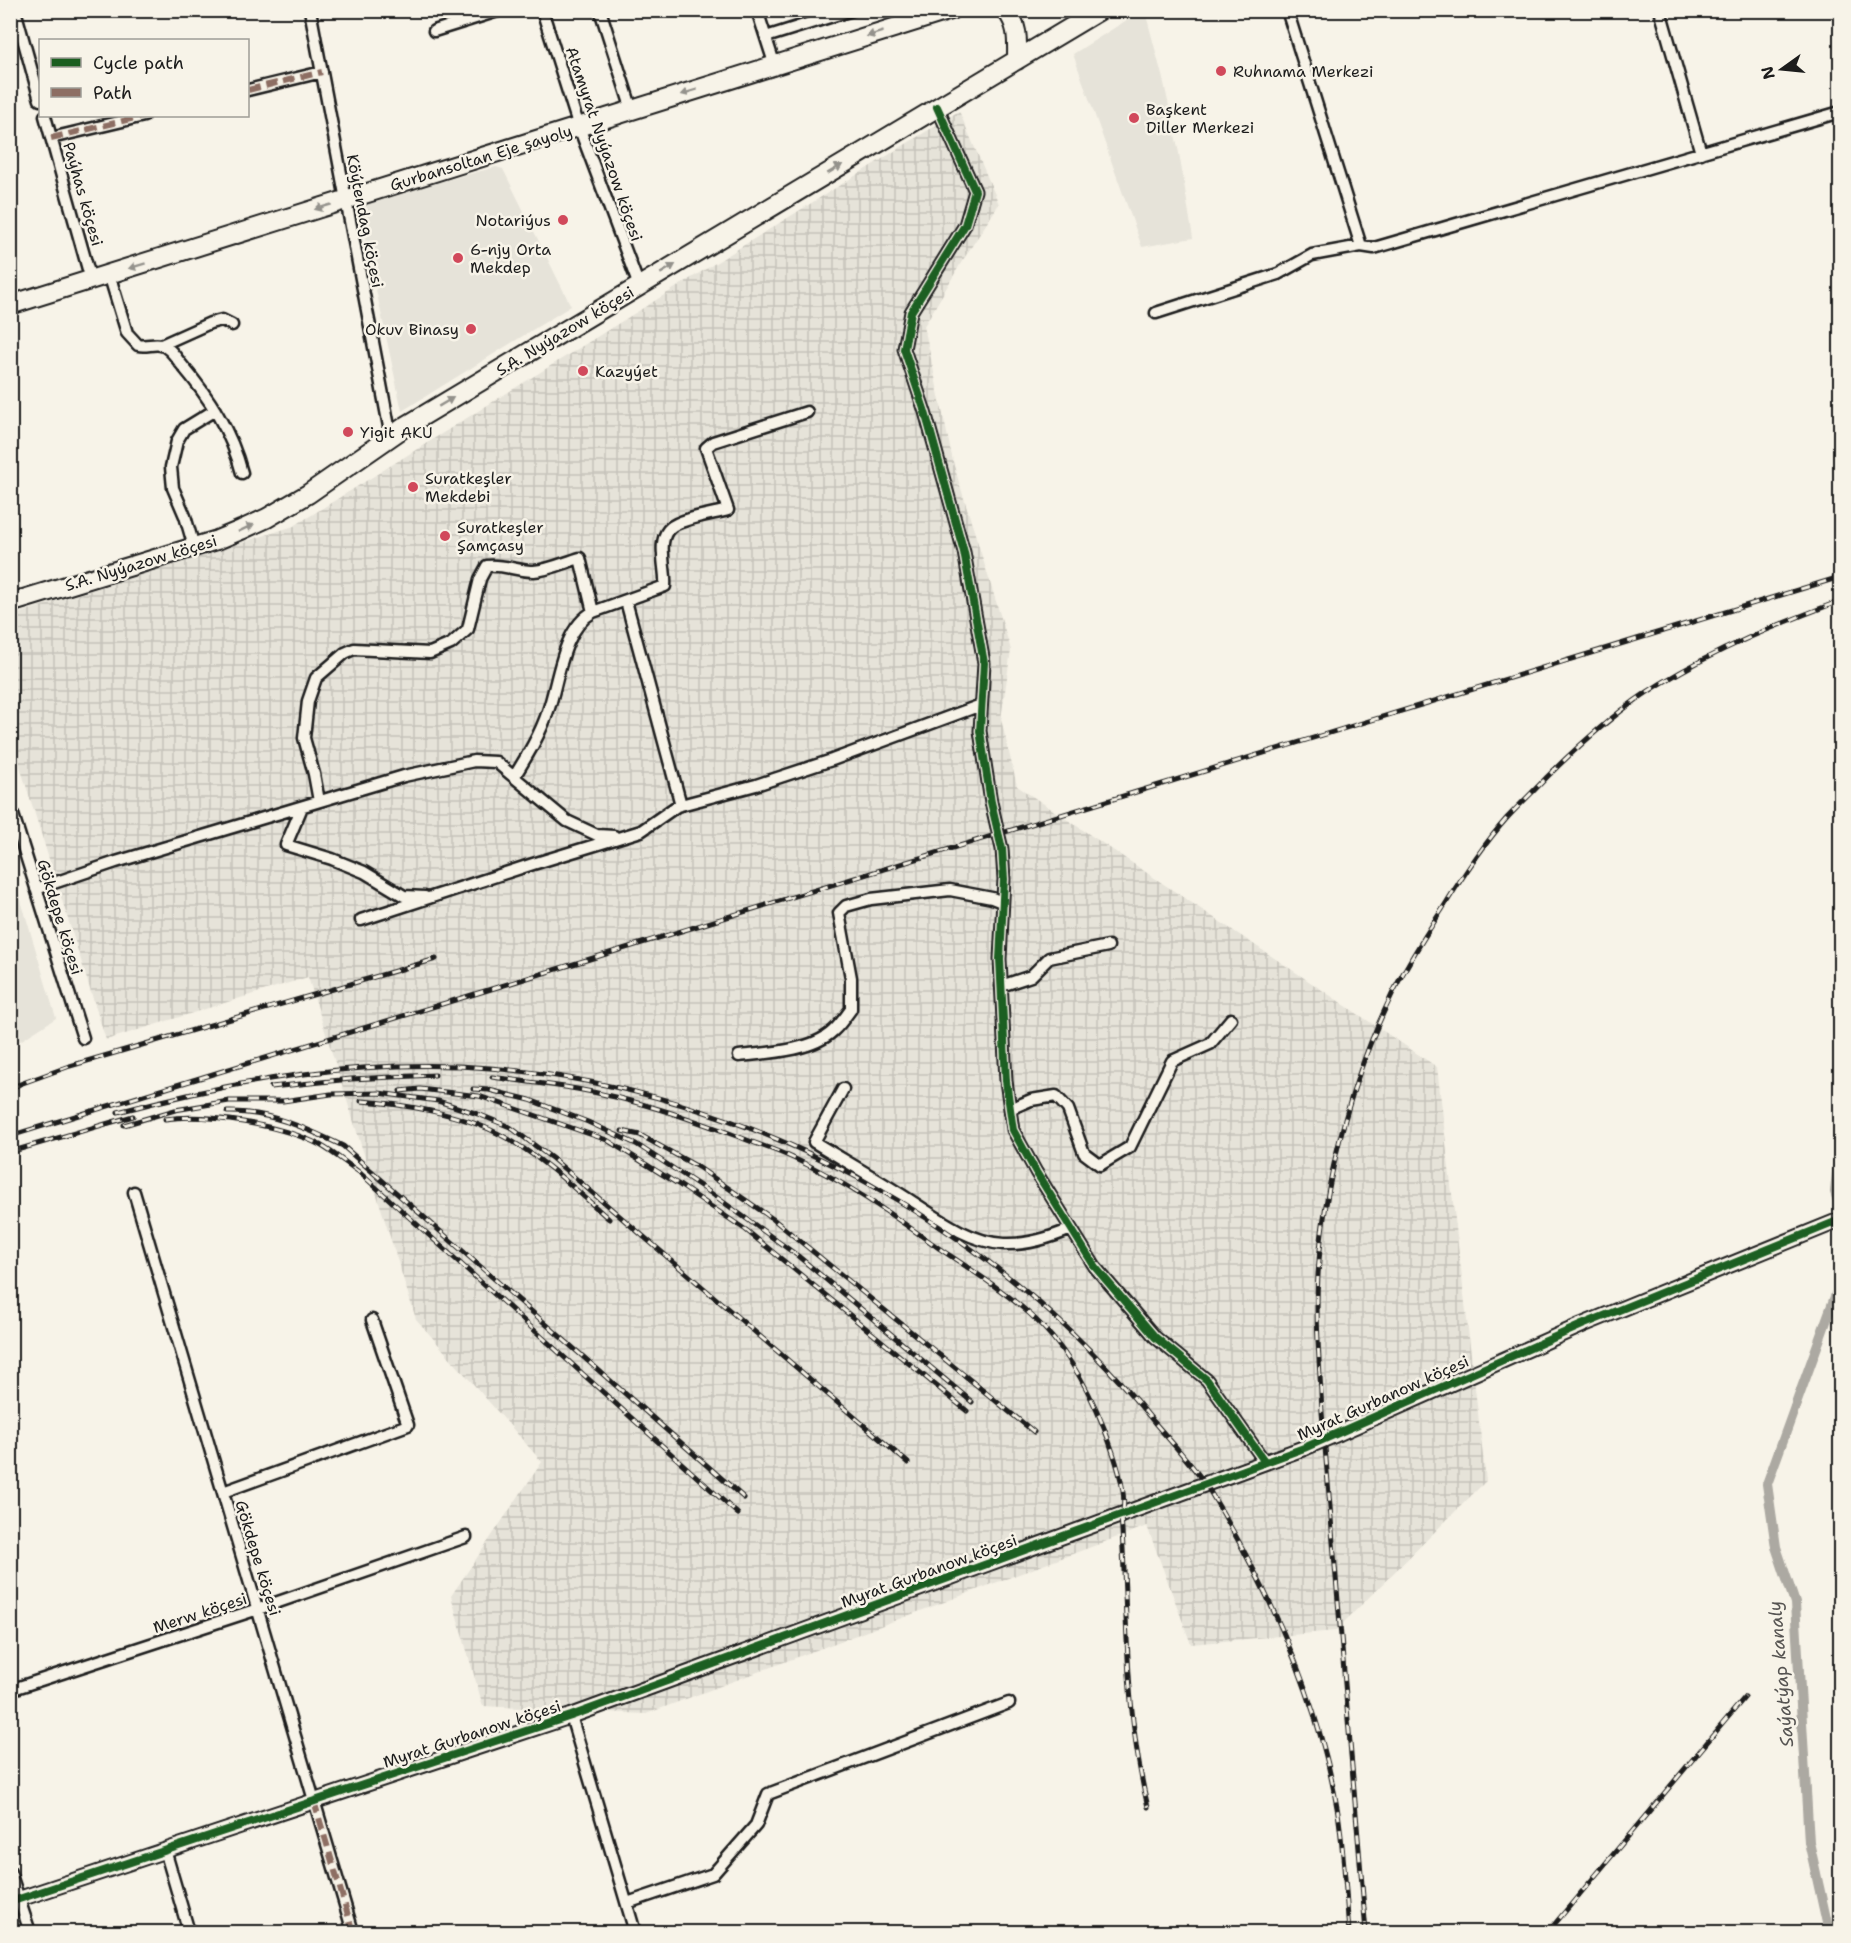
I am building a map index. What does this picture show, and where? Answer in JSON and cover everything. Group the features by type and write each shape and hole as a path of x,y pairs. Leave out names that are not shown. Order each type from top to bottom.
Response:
{"main road":[{"name":"Gurbansoltan Eje şayoly","path":"10,305 951,10"},
{"path":"1006,10 1014,20 1018,36 1017,60"},
{"name":"S.A. Nyýazow köçesi","path":"10,603 194,547 267,518 308,494 391,436 1100,10"}],"street":[{"path":"10,12 15,10 39,96"},
{"name":"Köýtendag köçesi","path":"310,10 391,436"},
{"path":"434,31 501,10"},
{"name":"Atamyrat Nyýazow köçesi","path":"543,10 579,127 639,286"},
{"path":"600,10 632,110"},
{"path":"757,10 775,66"},
{"path":"766,37 852,10"},
{"path":"1287,10 1360,246"},
{"path":"1660,10 1701,153"},
{"path":"249,90 322,72"},
{"path":"937,107 975,190 965,225 911,312 904,349 925,412 964,552 984,663 980,731 991,802 1002,849 1004,879 1001,986 1006,1081 1013,1130 1036,1172 1095,1267 1155,1337 1208,1380 1265,1461"},
{"path":"1156,313 1278,274 1312,255 1360,246 1374,249 1840,112"},
{"name":"Paýhas köçesi","path":"45,117 100,277 127,333 132,340 143,346 161,345"},
{"path":"51,138 140,117"},
{"path":"161,345 210,322 222,320 232,325"},
{"path":"161,345 169,350 195,381 215,410 236,450 242,473"},
{"path":"194,547 185,516 173,488 171,467 177,441 184,429 215,410"},
{"path":"514,777 535,743 549,710 564,654 582,618 665,586 664,538 670,528 728,510 706,448 713,442 807,412"},
{"path":"319,801 304,738 308,701 316,678 345,653 354,649 430,653 451,644 468,629 480,579 487,566 499,565 536,571 580,558 593,612"},
{"path":"626,601 681,805"},
{"path":"362,921 641,831 681,805 756,785 811,767 981,705"},
{"path":"36,889 116,862 404,776 474,761 496,762 567,821 597,835 621,837"},
{"name":"Gökdepe köçesi","path":"10,805 83,1038"},
{"path":"302,807 286,844 364,872 404,896 432,897"},
{"path":"739,1056 786,1050 815,1042 832,1032 851,1010 851,978 839,913 846,906 871,898 950,890 1002,902"},
{"path":"1001,986 1031,976 1049,958 1108,946"},
{"path":"1010,1109 1031,1100 1056,1096 1068,1109 1084,1153 1100,1165 1130,1147 1172,1061 1210,1044 1231,1019"},
{"path":"843,1089 814,1142 977,1239 1003,1244 1023,1243 1071,1229"},
{"name":"Gökdepe köçesi","path":"134,1191 353,1932"},
{"name":"Myrat Gurbanow köçesi","path":"15,1900 571,1716 1304,1448 1582,1325 1839,1221"},
{"path":"223,1492 408,1425 372,1320"},
{"name":"Merw köçesi","path":"10,1690 258,1609 466,1537"},
{"path":"627,1903 713,1874 756,1825 768,1794 1009,1703"},
{"path":"571,1716 636,1932"},
{"path":"165,1850 189,1932"},
{"path":"10,1872 15,1900 30,1932"}],"shaded area":[{"name":"Başkent Diller Merkezi","path":"1141,11 1145,11 1164,83 1179,153 1193,238 1142,247 1073,54"},
{"path":"959,111 999,204 924,326 954,466 1011,650 1001,719 1017,786 1437,1067 1486,1481 1335,1631 1191,1644 1147,1526 646,1714 483,1706 451,1596 542,1462 416,1319 308,977 106,1040 11,738 10,616 294,526"},
{"name":"6-njy Orta Mekdep","path":"496,167 503,169 571,306 402,411 359,203"},
{"path":"11,867 56,1018 10,1047"}],"waterway":[{"name":"Saýatýap kanaly","path":"1840,1142 1835,1192 1840,1207"},
{"name":"Saýatýap kanaly","path":"1829,1932 1809,1842 1795,1603 1776,1547 1767,1484 1840,1283"}],"railway":[{"path":"10,1136 1840,577"},
{"path":"1366,1932 1322,1412 1317,1309 1321,1242 1332,1172 1350,1101 1362,1067 1374,1034 1400,978 1458,885 1498,828 1560,764 1615,715 1682,671 1748,638 1840,601"},
{"path":"10,1089 70,1066 436,959"},
{"path":"118,1112 256,1081 349,1069 396,1066 490,1068 586,1081 680,1104 771,1137 858,1178 941,1228 1018,1285 1090,1350 1154,1422 1208,1488 1251,1564 1270,1604 1288,1644 1318,1728 1338,1813 1349,1932"},
{"path":"271,1087 351,1079 435,1075"},
{"path":"492,1077 566,1087 619,1098 682,1116 787,1155 852,1189 889,1213 999,1289 1043,1327 1074,1367 1090,1397 1111,1447 1122,1485 1124,1497 1121,1515 1128,1662 1135,1735 1148,1807"},
{"path":"400,1091 420,1089 479,1096 607,1140 746,1230 967,1411"},
{"path":"473,1089 489,1090 530,1100 588,1122 636,1144 708,1191 798,1256 972,1402"},
{"path":"124,1125 175,1110 229,1101 283,1101 331,1094 379,1093 438,1101 510,1127 553,1159 908,1463"},
{"path":"361,1101 432,1111 467,1121 499,1134 543,1162 609,1219"},
{"path":"227,1112 258,1114 287,1122 343,1146 744,1498"},
{"path":"10,1152 133,1116"},
{"path":"165,1119 223,1119 266,1126 304,1138 335,1155 359,1172 738,1514"},
{"path":"622,1131 640,1135 698,1167 773,1219 1034,1432"},
{"path":"1548,1932 1745,1697"}],"marked path":[{"path":"249,90 322,72"},
{"path":"51,138 140,117"},
{"path":"314,1801 353,1932"}],"cycle path":[{"path":"937,107 975,191 965,225 911,312 904,349 925,412 964,552 984,663 980,731 991,802 1002,849 1004,879 1000,959 1006,1081 1013,1130 1036,1172 1095,1267 1155,1337 1207,1380 1265,1462"},
{"path":"10,1902 571,1716 1304,1448 1582,1325 1840,1220"}],"place":[{"name":"Ruhnama Merkezi","path":"1221,71"},
{"name":"Başkent Diller Merkezi","path":"1134,118"},
{"name":"Notariýus","path":"563,220"},
{"name":"6-njy Orta Mekdep","path":"458,258"},
{"name":"Okuv Binasy","path":"471,329"},
{"name":"Kazyýet","path":"583,371"},
{"name":"Yigit AKU","path":"348,432"},
{"name":"Suratkeşler Mekdebi","path":"413,487"},
{"name":"Suratkeşler Şamçasy","path":"445,536"}]}
